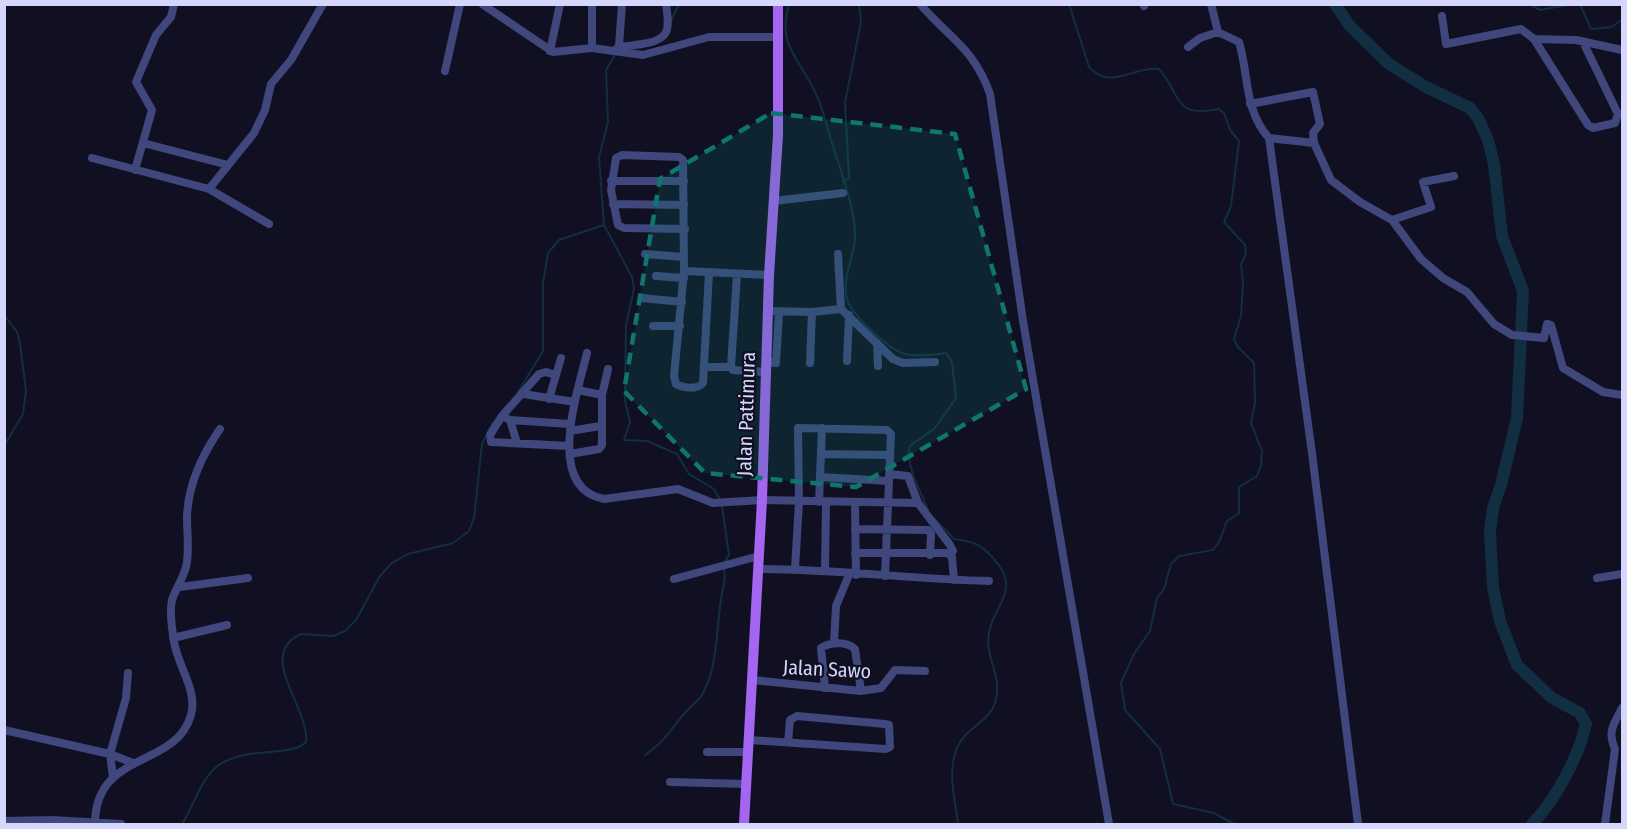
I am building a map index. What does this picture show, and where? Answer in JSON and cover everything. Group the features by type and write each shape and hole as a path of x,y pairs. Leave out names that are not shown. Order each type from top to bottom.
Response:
{"main road":[{"name":"Jalan Pattimura","path":"744,825 762,500 766,367 773,311 769,274 779,98 778,4"}],"street":[{"path":"135,170 152,110 136,82 156,35 171,17 174,4"},
{"path":"209,189 254,133 265,110 271,84 291,60 323,4"},
{"path":"445,71 460,4"},
{"path":"482,4 550,51 592,48 651,53 710,37 777,36"},
{"path":"550,51 560,4"},
{"path":"592,4 592,48"},
{"path":"618,51 622,4"},
{"path":"618,51 665,34 666,4"},
{"path":"920,4 967,50 983,75 990,94 1023,321 1044,433 1109,825"},
{"path":"1211,4 1218,32"},
{"path":"1442,16 1446,44 1521,29 1534,39 1588,125 1593,128 1615,123 1618,117 1583,42"},
{"path":"1194,42 1218,32 1239,42 1250,104 1256,124 1269,138 1312,453 1358,825"},
{"path":"1534,39 1583,42 1623,50"},
{"path":"1250,104 1313,92 1320,124 1313,133 1314,143 1326,174 1336,185 1392,220 1421,259 1443,278 1467,292 1494,324 1512,334 1542,339 1547,324 1551,325 1563,368 1602,392 1623,395"},
{"path":"1269,138 1314,143"},
{"path":"143,143 228,165"},
{"path":"685,229 621,227 616,222 611,181 616,158 622,155 681,158 685,229 682,302 674,376 676,384 700,386 704,367 709,273"},
{"path":"92,158 209,189 269,224"},
{"path":"1392,220 1431,207 1424,182 1454,176"},
{"path":"611,181 684,181"},
{"path":"774,201 843,193"},
{"path":"613,204 684,205"},
{"path":"645,254 684,256"},
{"path":"838,254 841,309"},
{"path":"656,276 709,273 769,274"},
{"path":"731,367 737,274"},
{"path":"642,298 682,302"},
{"path":"773,311 812,312 841,309 898,362 935,362"},
{"path":"810,363 812,312"},
{"path":"846,361 849,315"},
{"path":"653,326 680,326"},
{"path":"877,343 878,366"},
{"path":"587,353 570,427 569,450 574,478 580,486 596,497 604,499 678,489 713,503 723,504 762,500 855,504 918,503"},
{"path":"549,399 561,358"},
{"path":"704,367 731,367 733,370 766,367"},
{"path":"555,375 546,372 539,374 506,418 490,435 489,441 517,442 569,450 602,447 600,426 602,395 608,369"},
{"path":"578,390 602,395"},
{"path":"523,394 575,402"},
{"path":"506,418 570,427 600,426"},
{"path":"506,418 517,442"},
{"path":"822,428 820,477 825,570"},
{"path":"95,823 99,803 113,777 133,763 170,745 183,732 191,714 193,704 174,638 172,600 180,587 187,563 188,514 192,487 204,452 220,429"},
{"path":"795,569 799,502 798,429 889,430 885,576"},
{"path":"821,454 890,455"},
{"path":"820,477 908,476 918,503 952,551 950,555 953,562 954,580"},
{"path":"834,643 836,606 852,575 855,553 855,504"},
{"path":"855,529 930,531 930,555"},
{"path":"855,553 950,555"},
{"path":"674,579 759,556"},
{"path":"758,569 825,570 852,575 989,581"},
{"path":"1597,578 1623,574"},
{"path":"180,587 248,578"},
{"path":"174,638 227,625"},
{"path":"825,688 821,648 834,643 851,645 855,649 861,691"},
{"name":"Jalan Sawo","path":"753,680 861,691 881,688 895,670 925,671"},
{"path":"113,777 110,754 126,698 128,673"},
{"path":"1605,825 1615,749 1611,740 1611,726 1623,708"},
{"path":"749,740 886,748 890,747 891,736 890,727 885,723 797,716 790,720 788,742"},
{"path":"4,730 110,754 133,763"},
{"path":"707,752 748,752"},
{"path":"670,782 746,784"},
{"path":"4,821 121,825"}],"highlighted area":[{"path":"771,113 955,134 1026,389 856,487 705,473 624,391 660,179"}],"waterway":[{"path":"671,21 679,4"},
{"path":"789,4 786,19 788,42 819,101 852,210 855,236 846,284 850,306 872,331 898,351 915,355 946,353 952,362 956,398 935,428 910,446 908,455 913,475 928,510"},
{"path":"843,182 849,178 845,103 861,22 859,4"},
{"path":"1069,4 1089,67 1097,74 1114,77 1159,69 1186,108 1204,111 1219,109 1224,113 1230,130 1239,141 1231,206 1224,222 1245,245 1246,254 1241,264 1243,283 1241,316 1234,339 1237,346 1254,363 1255,403 1251,423 1262,451 1261,465 1257,476 1239,487 1239,513 1227,521 1219,542 1213,550 1179,556 1171,564 1164,589 1157,598 1150,631 1134,654 1121,683 1125,710 1160,749 1173,804 1214,813 1234,824"},
{"path":"1335,4 1349,25 1389,64 1426,87 1470,108 1478,118 1488,140 1494,164 1502,236 1523,291 1517,418 1501,485 1493,508 1490,531 1493,588 1500,621 1517,665 1552,698 1580,713 1586,724 1578,750 1565,777 1549,803 1532,824"},
{"path":"1529,4 1540,10 1573,4"},
{"path":"1580,4 1591,29 1611,27 1622,20"},
{"path":"518,392 543,351 543,283 548,253 559,240 604,225 599,157 608,122 606,70 616,53"},
{"path":"604,225 632,277 634,289 626,325 625,401 630,422 624,440 647,441 677,454 689,474 714,489 720,500"},
{"path":"4,315 17,332 26,391 23,414 4,446"},
{"path":"182,824 205,780 215,768 238,756 290,750 306,742 305,728 283,668 283,655 288,643 301,634 333,636 345,631 356,620 380,576 392,563 408,554 453,543 469,531 474,518 482,444 493,422"},
{"path":"722,506 729,555 724,563"},
{"path":"935,519 954,539 971,542 984,549 1002,570 1006,580 1006,590 990,629 988,641 997,686 995,703 988,715 960,741 954,757 953,786 958,824"},
{"path":"645,755 662,741 685,712 698,700 707,684 716,649 725,581 724,569"}]}
